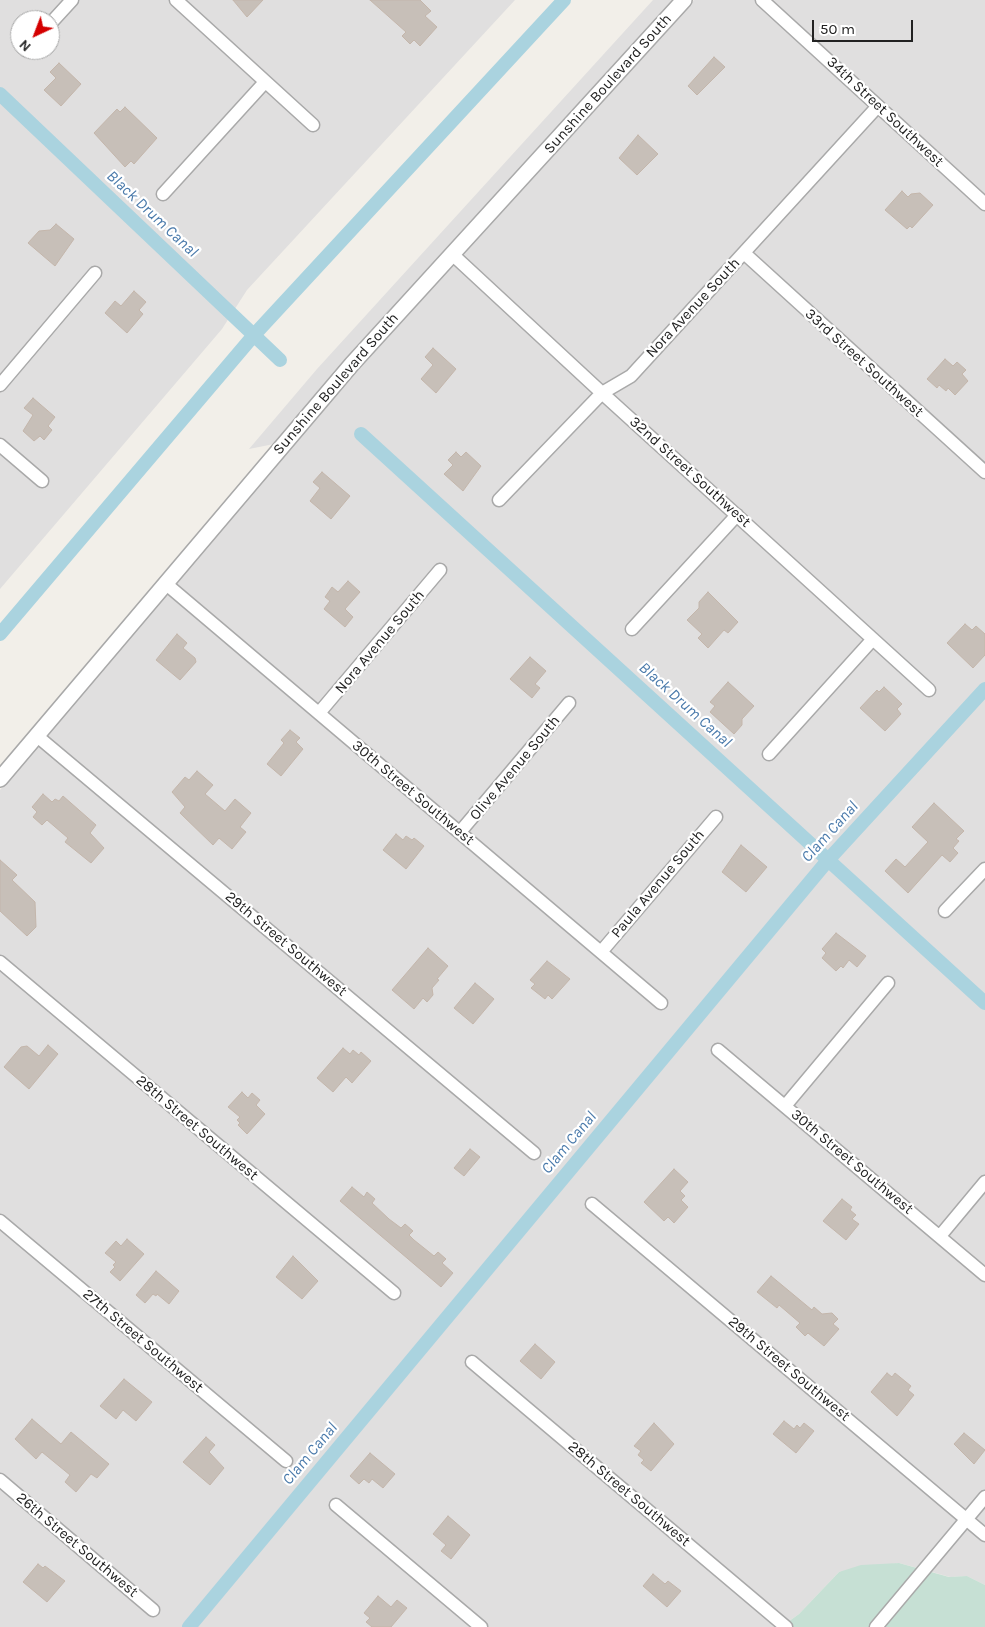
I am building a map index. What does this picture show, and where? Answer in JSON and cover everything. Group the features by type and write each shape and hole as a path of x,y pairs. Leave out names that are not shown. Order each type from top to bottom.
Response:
{"street":[{"path":"60,13 72,0"},
{"path":"176,0 313,125"},
{"name":"Sunshine Boulevard South","path":"0,779 304,419 684,0"},
{"name":"34th Street Southwest","path":"762,0 985,204"},
{"path":"163,194 265,82"},
{"name":"Nora Avenue South","path":"500,500 602,393 631,376 878,106"},
{"name":"33rd Street Southwest","path":"744,253 985,472"},
{"name":"32nd Street Southwest","path":"452,254 929,690"},
{"path":"0,385 95,273"},
{"path":"0,445 42,481"},
{"path":"632,629 737,515"},
{"name":"Nora Avenue South","path":"318,713 440,570"},
{"name":"30th Street Southwest","path":"165,583 662,1003"},
{"path":"769,754 873,639"},
{"name":"Olive Avenue South","path":"460,832 569,704"},
{"name":"29th Street Southwest","path":"36,736 534,1153"},
{"name":"Paula Avenue South","path":"601,952 716,817"},
{"path":"945,911 985,869"},
{"name":"28th Street Southwest","path":"0,962 394,1293"},
{"path":"785,1106 888,983"},
{"name":"30th Street Southwest","path":"718,1050 985,1275"},
{"path":"940,1236 985,1182"},
{"name":"29th Street Southwest","path":"592,1204 985,1535"},
{"name":"27th Street Southwest","path":"0,1221 286,1461"},
{"name":"28th Street Southwest","path":"472,1362 786,1627"},
{"name":"26th Street Southwest","path":"0,1480 153,1610"},
{"path":"876,1627 985,1497"},
{"path":"336,1505 481,1627"}],"shaded area":[{"path":"0,0 515,0 247,290 222,329 0,589"},
{"path":"653,0 675,0 347,359 274,444 249,449 317,369"},
{"path":"694,0 985,0 985,1585 967,1576 950,1577 899,1563 839,1572 799,1614 781,1627 0,1627 0,790 357,369"}],"green space":[{"path":"899,1563 949,1577 967,1576 985,1585 985,1627 781,1627 799,1614 839,1572 861,1565"}],"building":[{"path":"233,0 263,0 247,17"},
{"path":"370,0 420,0 431,11 425,16 437,27 420,46 414,40 410,44 402,36 406,32"},
{"path":"714,57 725,67 697,95 688,86"},
{"path":"59,63 81,84 61,106 44,90 56,78 50,72"},
{"path":"125,107 157,138 134,164 131,161 125,167 94,133 117,109 120,112"},
{"path":"638,135 658,154 637,175 619,158"},
{"path":"902,191 908,197 911,194 920,193 933,205 912,228 910,226 907,229 885,210"},
{"path":"56,224 74,239 55,266 28,243 39,231 50,230"},
{"path":"134,291 146,302 139,310 143,314 127,333 105,313 115,301 121,306"},
{"path":"433,348 456,369 436,393 421,379 433,365 425,357"},
{"path":"945,359 953,366 957,362 966,370 962,374 968,381 955,395 948,388 946,391 939,385 937,388 927,379"},
{"path":"33,398 55,417 48,426 52,430 44,440 40,436 34,441 23,431 33,415 24,408"},
{"path":"456,452 461,457 466,452 481,466 463,491 444,474 453,465 448,460"},
{"path":"322,472 350,496 331,519 310,501 320,488 313,482"},
{"path":"348,581 360,592 345,609 353,617 345,627 324,609 330,601 325,597 332,587 338,592"},
{"path":"708,592 738,622 728,633 724,630 708,648 698,638 702,634 687,620 699,608 699,602"},
{"path":"965,624 972,630 976,626 985,634 985,655 973,668 947,643"},
{"path":"177,634 187,643 183,648 195,658 196,662 180,680 156,660"},
{"path":"530,657 546,671 535,684 540,688 532,698 510,679"},
{"path":"728,682 754,706 742,719 742,725 734,734 710,712 715,706 710,702"},
{"path":"884,687 902,704 897,709 901,714 885,731 860,708 877,690 879,692"},
{"path":"290,730 300,738 296,742 303,749 281,776 267,764 284,743 281,740"},
{"path":"197,771 213,785 205,794 225,811 235,799 251,813 240,827 246,832 232,849 219,838 213,845 180,813 185,807 172,792 185,777 189,780"},
{"path":"43,794 52,802 55,799 59,801 63,796 96,825 90,833 104,848 91,863 65,842 68,838 47,820 42,825 33,817 37,812 32,807"},
{"path":"934,803 964,831 956,839 959,841 953,848 958,853 950,862 942,855 908,893 885,871 896,859 905,867 928,842 912,827"},
{"path":"396,834 403,840 406,836 412,840 414,838 424,846 406,869 383,850"},
{"path":"741,845 767,867 746,892 722,872"},
{"path":"0,860 17,875 12,880 35,902 36,927 27,936 0,911"},
{"path":"836,933 866,956 857,967 849,960 843,968 841,966 836,971 822,958 826,953 822,949"},
{"path":"428,948 448,966 432,988 433,995 427,1002 423,998 414,1009 392,990"},
{"path":"547,961 570,979 552,999 548,995 545,999 531,988 535,984 530,980"},
{"path":"475,983 494,999 473,1024 454,1008"},
{"path":"48,1045 58,1054 29,1089 4,1067 21,1047 27,1046 39,1056"},
{"path":"343,1048 350,1054 353,1050 359,1055 361,1052 371,1061 352,1083 346,1077 333,1092 317,1078"},
{"path":"242,1092 248,1098 252,1093 260,1100 256,1105 265,1114 247,1134 238,1125 240,1123 237,1120 240,1117 228,1107"},
{"path":"470,1149 480,1157 464,1176 454,1168"},
{"path":"674,1169 688,1182 680,1191 685,1196 681,1200 688,1207 674,1223 668,1217 664,1221 644,1202"},
{"path":"352,1187 364,1197 367,1192 375,1199 372,1203 389,1219 401,1228 405,1224 413,1231 409,1235 414,1240 434,1256 438,1252 446,1259 442,1263 453,1273 441,1287 340,1201"},
{"path":"842,1199 852,1207 850,1210 856,1215 852,1219 859,1224 846,1240 823,1221"},
{"path":"127,1239 144,1254 120,1281 110,1272 115,1267 113,1265 116,1262 105,1253 116,1241 121,1246"},
{"path":"293,1256 318,1281 302,1299 276,1277"},
{"path":"156,1271 179,1291 169,1304 157,1294 156,1296 153,1294 145,1303 136,1295"},
{"path":"771,1276 812,1310 814,1307 822,1314 832,1313 838,1319 833,1324 839,1329 824,1346 808,1333 805,1336 796,1327 800,1323 779,1305 777,1308 757,1292"},
{"path":"535,1344 555,1362 541,1379 520,1361"},
{"path":"887,1373 892,1377 895,1373 911,1386 908,1390 914,1395 897,1416 871,1392"},
{"path":"124,1379 152,1402 136,1421 123,1410 116,1419 100,1406"},
{"path":"32,1419 61,1444 71,1432 109,1464 97,1478 91,1474 76,1492 65,1482 70,1475 42,1452 36,1459 15,1439"},
{"path":"784,1421 794,1429 797,1425 800,1428 804,1423 814,1431 796,1453 773,1434"},
{"path":"654,1423 674,1444 651,1471 641,1463 644,1460 638,1455 641,1451 634,1446"},
{"path":"964,1433 985,1450 974,1464 954,1444"},
{"path":"206,1437 215,1445 209,1452 224,1468 210,1485 183,1462"},
{"path":"370,1453 395,1474 383,1488 372,1479 369,1483 364,1479 359,1484 350,1476"},
{"path":"448,1516 470,1535 451,1559 441,1551 446,1545 433,1534"},
{"path":"38,1564 43,1568 45,1566 65,1581 47,1602 23,1582"},
{"path":"653,1574 665,1584 668,1581 681,1591 667,1607 643,1586"},
{"path":"378,1596 391,1607 397,1600 407,1608 391,1627 372,1627 366,1622 370,1618 364,1613"}],"waterway":[{"path":"0,634 254,335 564,0"},
{"name":"Black Drum Canal","path":"0,94 280,360"},
{"name":"Black Drum Canal","path":"361,434 985,1003"},
{"name":"Clam Canal","path":"189,1627 829,859 985,689"}]}
